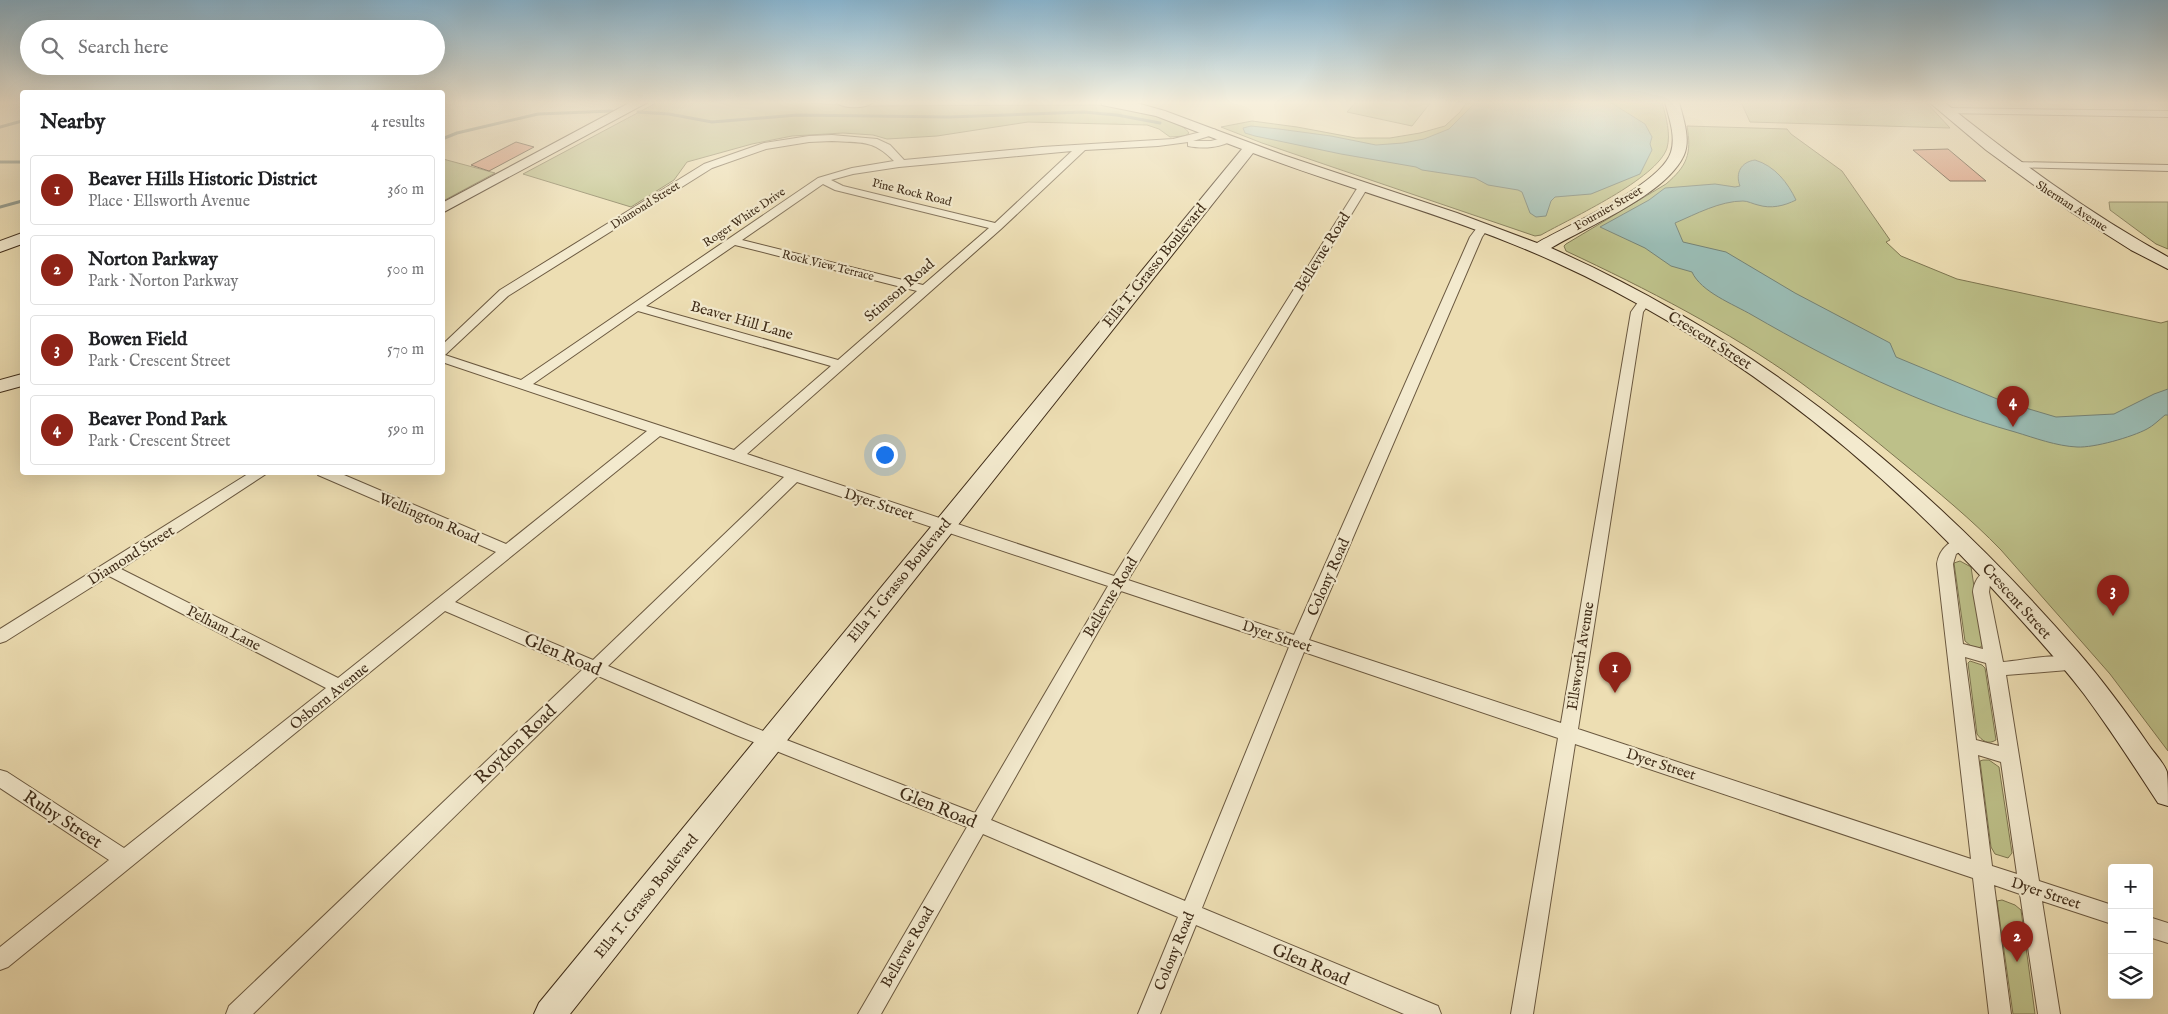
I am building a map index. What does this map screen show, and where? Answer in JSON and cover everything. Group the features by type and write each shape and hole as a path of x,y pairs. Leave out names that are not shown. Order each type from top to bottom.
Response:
{"main road":[{"path":"445,207 554,149"},
{"name":"Ella T. Grasso Boulevard","path":"550,1014 943,525 1249,149"},
{"name":"Crescent Street","path":"1254,149 1483,227 1563,260 1645,301 1702,333 1820,414 1905,486 1993,574 2074,664 2168,795"},
{"name":"Fournier Street","path":"1538,249 1637,192 1669,167 1678,149"},
{"name":"Sherman Avenue","path":"1993,149 2083,215 2168,264"},
{"path":"0,247 20,239"},
{"path":"0,386 20,381"}],"street":[{"name":"Diamond Street","path":"445,349 504,293 708,166 755,149"},
{"name":"Diamond Street","path":"888,149 901,163"},
{"name":"Roger White Drive","path":"523,386 822,180 846,171 901,163 1056,149"},
{"name":"Stimson Road","path":"736,456 924,289 997,227 1080,149"},
{"path":"2013,165 2168,168"},
{"name":"Pine Rock Road","path":"822,180 839,188 997,227"},
{"name":"Bellevue Road","path":"869,1014 1118,583 1363,187"},
{"name":"Colony Road","path":"1149,1014 1299,644 1476,237 1483,227"},
{"name":"Rock View Terrace","path":"732,241 924,289"},
{"name":"Ellsworth Avenue","path":"1522,1014 1637,312 1645,301"},
{"name":"Beaver Hill Lane","path":"636,307 839,364"},
{"name":"Dyer Street","path":"445,359 2108,914"},
{"name":"Osborn Avenue","path":"0,960 658,430"},
{"name":"Diamond Street","path":"0,637 257,475"},
{"name":"Wellington Road","path":"330,475 508,552"},
{"name":"Roydon Road","path":"237,1014 794,476"},
{"path":"1964,543 1949,549 1945,564 2000,1014"},
{"name":"Pelham Lane","path":"108,569 340,687"},
{"path":"1993,574 1982,583 1982,592 1995,664 2049,1014"},
{"name":"Glen Road","path":"444,604 771,741 978,823 1430,1014"},
{"path":"1956,649 1995,664 2074,664"},
{"path":"1968,745 2009,757"},
{"name":"Ruby Street","path":"0,778 126,860"},
{"path":"2153,928 2168,933"}],"green space":[{"path":"569,149 733,149 687,162 674,180 631,207 523,174"},
{"path":"1281,149 1666,149 1660,160 1631,185 1541,235 1535,236"},
{"path":"1688,149 1812,149 1842,171 1890,240 1886,242 1901,256 1957,279 2161,323 2168,321 2168,751 2110,674 2001,550 1929,485 1840,412 1772,363 1686,311 1566,251 1564,246 1566,244 1666,184 1679,171"},
{"path":"445,160 495,173 445,200"},
{"path":"2109,202 2168,202 2168,249 2156,244 2110,210"},
{"path":"1960,561 1971,567 1983,645 1979,648 1971,646 1965,641 1954,563"},
{"path":"1970,661 1985,668 1996,740 1990,742 1981,739 1977,734 1968,663"},
{"path":"1989,760 1999,767 2012,853 2008,858 1995,854 1991,847 1980,761"},
{"path":"2002,900 2015,905 2021,910 2035,1014 2013,1014 1997,901"}],"water":[{"path":"1319,149 1652,150 1640,174 1591,194 1555,197 1551,201 1546,216 1536,217 1530,213 1522,192 1518,190 1488,185 1475,178"},
{"path":"1755,160 1775,171 1789,187 1796,200 1773,207 1745,201 1726,203 1708,209 1675,223 1683,242 1726,252 1795,293 1890,343 1896,357 2002,401 2056,417 2114,414 2168,389 2168,415 2165,415 2149,428 2132,435 2103,444 2077,447 2038,439 1946,410 1880,382 1815,350 1718,297 1702,286 1692,272 1671,266 1645,248 1600,227 1649,200 1665,188 1715,184 1740,186 1738,177 1740,169 1746,163"}],"building":[{"path":"502,149 530,149 489,171 471,165"},
{"path":"1948,149 1986,181 1950,181 1913,150"}],"waterway":[{"path":"0,162 20,162"},
{"path":"0,207 20,202"}],"place":[{"name":"Beaver Pond Park","path":"2013,427"},
{"name":"Bowen Field","path":"2113,616"},
{"name":"Beaver Hills Historic District","path":"1615,693"},
{"name":"Norton Parkway","path":"2017,962"}]}
